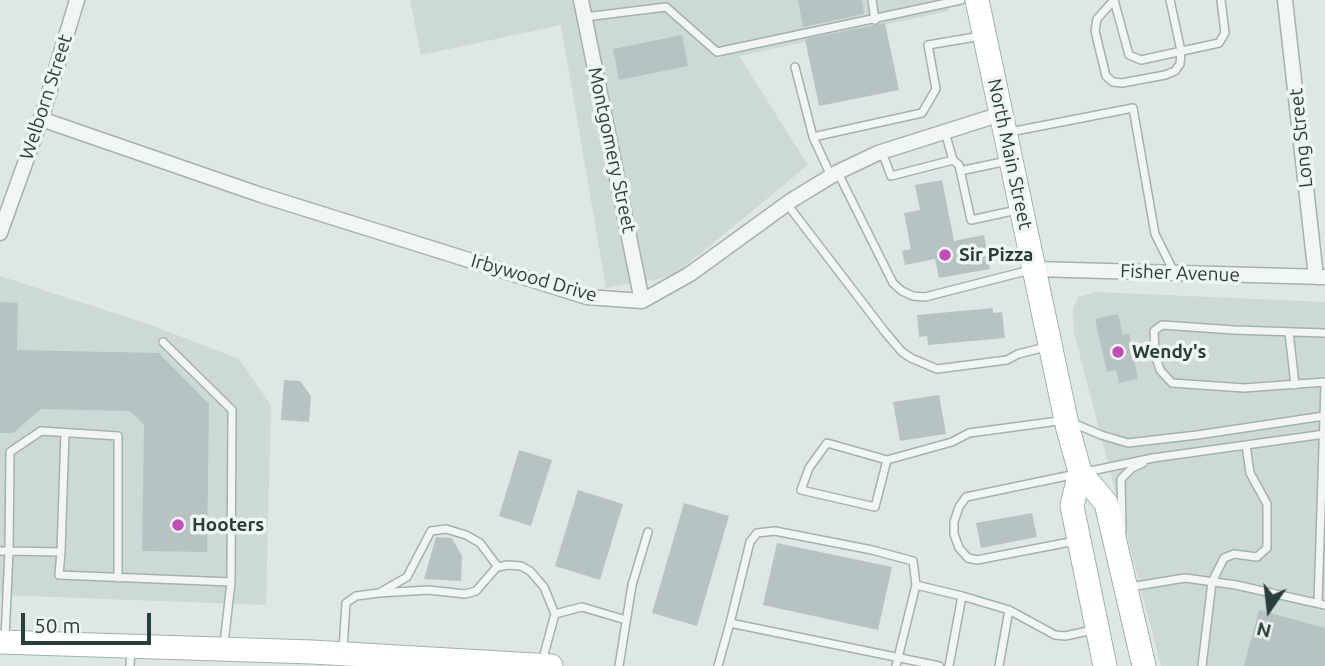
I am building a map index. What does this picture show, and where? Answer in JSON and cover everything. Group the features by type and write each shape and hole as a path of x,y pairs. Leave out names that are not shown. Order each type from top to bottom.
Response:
{"main road":[{"name":"North Main Street","path":"977,0 1066,419 1080,472 1106,503 1144,666"},
{"name":"North Main Street","path":"1080,472 1072,506 1102,663"},
{"path":"3,642 130,656 224,649 312,655 343,653 544,666"}],"street":[{"name":"Welborn Street","path":"0,233 41,119 77,0"},
{"name":"Montgomery Street","path":"581,0 642,301"},
{"name":"Long Street","path":"1285,0 1321,277"},
{"name":"Irbywood Drive","path":"41,119 261,195 587,297 642,301"},
{"path":"642,301 690,274 787,204 834,174 882,152 945,132 1003,124"},
{"name":"Fisher Avenue","path":"1034,269 1321,277"}],"lane":[{"path":"872,0 875,20"},
{"path":"920,0 922,10"},
{"path":"585,18 666,7 717,52 961,0"},
{"path":"1114,0 1097,19 1096,31 1106,76 1113,82 1122,83 1175,71 1180,64 1181,51 1170,0"},
{"path":"1114,0 1129,55 1141,60 1219,43 1225,33 1221,0"},
{"path":"813,136 922,113 936,89 928,45 985,35"},
{"path":"795,67 822,161 834,174 893,283 902,291 925,297 1034,269"},
{"path":"1003,124 1133,108 1155,234 1174,273"},
{"path":"945,132 953,160 959,165 971,220 1021,210"},
{"path":"882,152 891,176 953,160"},
{"path":"960,171 1011,160"},
{"path":"787,204 885,332 902,352 911,358 937,369 1007,360 1018,354 1051,347"},
{"path":"1126,588 1185,578 1321,604 1325,384 1244,388 1171,383 1160,370 1155,354 1154,331 1162,325 1325,333"},
{"path":"1289,332 1295,385"},
{"path":"163,342 232,411 230,582 224,649"},
{"path":"887,460 875,507 801,490 809,468 827,443 887,460 952,442 970,433 1066,419 1101,435 1128,443 1324,416"},
{"path":"3,642 9,551 10,452 41,431 118,436 118,578"},
{"path":"65,433 59,575 230,582"},
{"path":"1079,540 977,560 968,558 959,548 954,534 954,522 959,507 967,497 1153,458 1324,434"},
{"path":"1202,666 1212,582 1224,558 1234,554 1257,557 1267,548 1267,504 1250,473 1246,445"},
{"path":"1121,565 1121,479 1132,468 1153,458"},
{"path":"379,593 407,577 431,531 446,530 466,535 480,543 499,567"},
{"path":"718,666 750,542 757,533 775,531 913,561 915,585 897,662"},
{"path":"619,666 632,585 648,532"},
{"path":"0,551 61,551"},
{"path":"343,653 346,603 356,596 428,590 464,594 476,591 489,573 499,567 521,566 530,571 544,587 555,614 544,666"},
{"path":"915,585 1009,610 1055,635 1065,636 1097,629"},
{"path":"949,666 962,596"},
{"path":"555,614 582,607 626,620"},
{"path":"999,666 1009,610"},
{"path":"730,623 897,662 939,666"}],"shaded area":[{"path":"410,0 946,0 949,11 739,56 808,165 673,276 606,288 561,25 421,55"},
{"path":"0,276 151,325 239,359 271,405 266,605 0,595"},
{"path":"1096,292 1325,302 1325,666 1161,666 1074,333 1073,309 1078,297"}],"building":[{"path":"798,0 862,0 864,14 803,27"},
{"path":"885,23 899,90 819,106 805,39"},
{"path":"682,35 688,66 619,80 613,49"},
{"path":"942,180 954,241 984,235 990,269 939,278 935,259 905,265 902,251 911,249 904,213 920,210 915,185"},
{"path":"0,302 18,303 17,350 159,353 209,404 207,552 142,551 144,425 130,411 41,409 13,433 0,433"},
{"path":"993,308 993,313 1002,312 1005,338 928,345 927,336 919,337 917,315"},
{"name":"Wendy's","path":"1118,314 1123,335 1129,333 1138,379 1119,383 1116,370 1107,372 1095,319"},
{"path":"284,380 300,381 311,396 309,422 281,420"},
{"path":"939,395 946,434 900,441 893,402"},
{"path":"519,450 552,460 531,526 499,516"},
{"path":"578,490 623,504 600,580 555,566"},
{"path":"684,503 729,516 697,626 652,613"},
{"path":"1032,513 1037,537 981,548 976,523"},
{"path":"436,537 452,538 462,556 461,581 424,579"},
{"path":"777,543 892,567 878,630 763,605"},
{"path":"1259,610 1325,628 1325,666 1244,666"}],"place":[{"name":"Sir Pizza","path":"945,255"},
{"name":"Wendy's","path":"1118,352"},
{"name":"Hooters","path":"178,525"}]}
